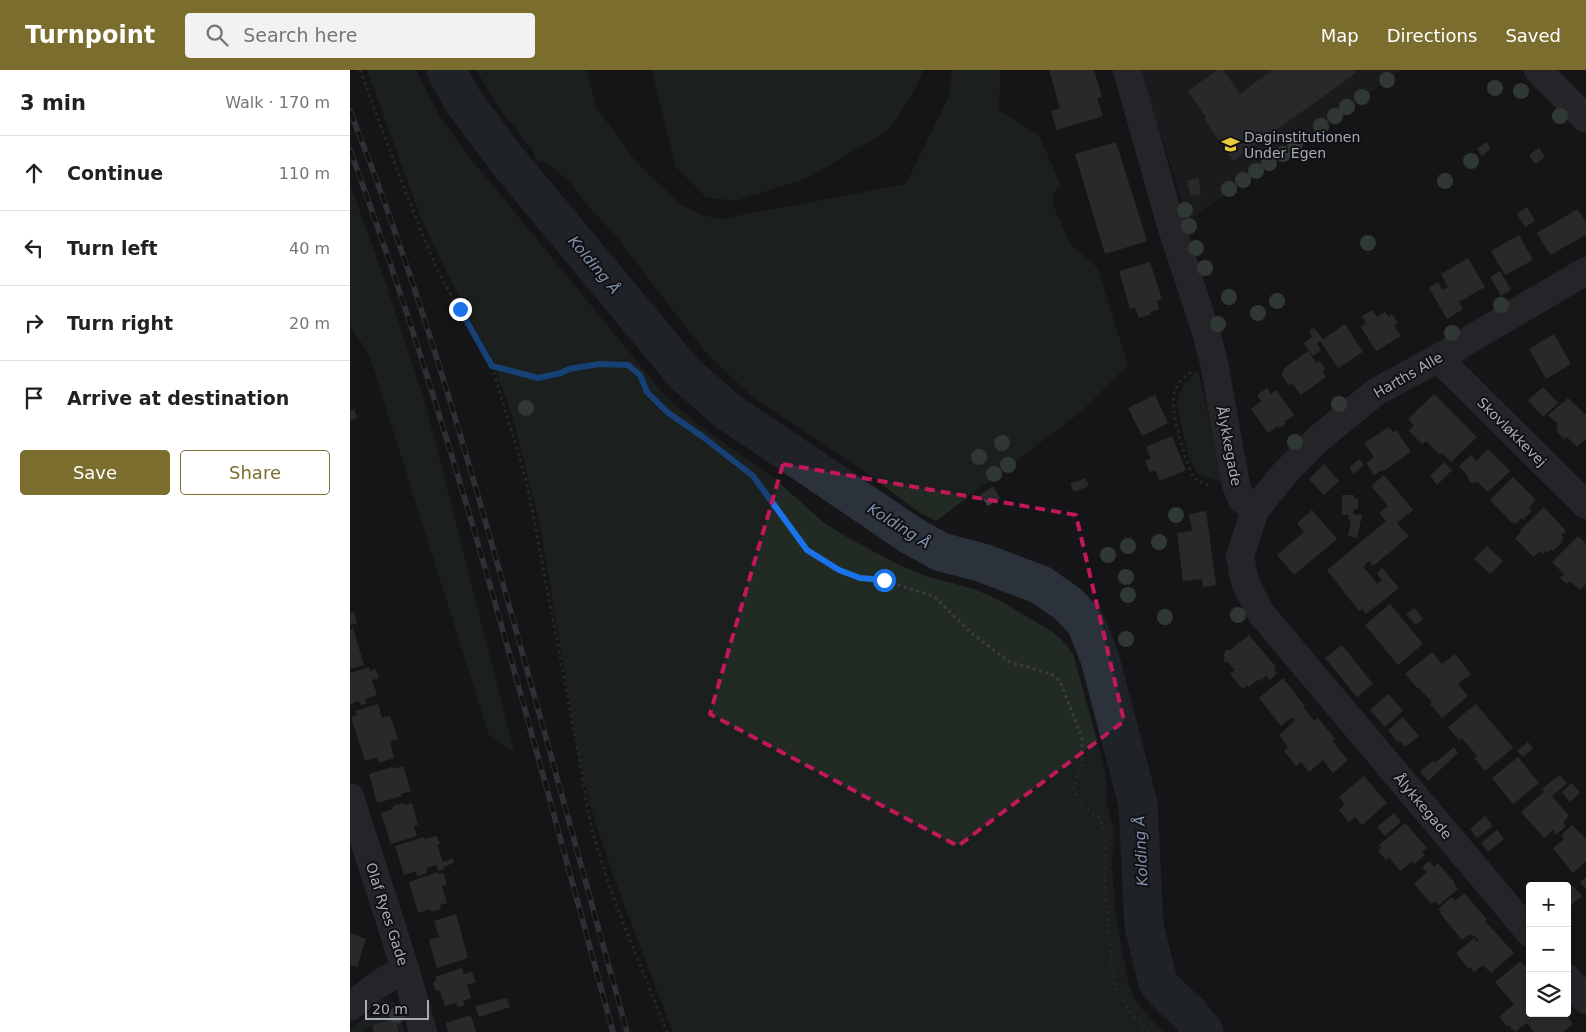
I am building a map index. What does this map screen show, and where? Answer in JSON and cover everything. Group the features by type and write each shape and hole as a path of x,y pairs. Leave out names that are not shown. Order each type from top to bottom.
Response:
{"street":[{"name":"Ålykkegade","path":"1127,70 1170,222 1195,296 1214,362 1236,485 1242,500 1255,510 1240,556 1244,582 1260,612 1526,928"},
{"path":"1538,70 1586,120"},
{"name":"Harths Alle","path":"1255,510 1284,474 1325,433 1376,392 1440,357 1586,271"},
{"name":"Skovløkkevej","path":"1440,357 1446,366 1586,505"},
{"name":"Olaf Ryes Gade","path":"350,797 423,1032"},
{"path":"350,1007 376,986 404,968"},
{"path":"1571,983 1586,1000"}],"path":[{"path":"360,70 437,270 492,366 527,483 596,846 617,906 667,1032"},
{"path":"1214,362 1193,370 1176,387 1172,408 1186,460 1193,478 1207,485 1236,485"},
{"path":"492,366 538,378 561,373 569,369 599,364 628,365 640,375 647,392 667,412 753,476 807,550 839,570 860,578 884,580 935,597 972,632 1010,662 1052,674 1060,681 1082,738 1082,766 1076,777 1073,791 1083,806 1100,818 1106,843 1104,876 1112,968 1116,989 1133,1015 1149,1032"}],"highlighted area":[{"path":"783,464 1076,515 1124,721 958,846 710,714"}],"shaded area":[{"path":"367,70 416,70 439,115 466,153 662,392 693,421 775,479 823,522 850,539 899,565 926,576 974,589 997,599 1053,632 1062,640 1073,654 1105,769 1107,805 1113,826 1114,839 1112,864 1115,912 1128,982 1134,998 1164,1032 673,1032 614,878 590,805 579,758 540,525 513,418 492,360 421,218"},
{"path":"476,70 586,70 596,107 637,163 680,204 701,215 721,219 906,184 949,96 952,70 999,70 1001,79 998,110 1039,135 1061,184 1054,193 1052,203 1071,245 1093,263 1098,270 1128,365 1082,411 936,521 919,512 865,472 755,399 709,356 616,236 590,208 568,180 545,162 536,160 533,151 500,109"},
{"path":"651,70 923,70 915,89 890,129 808,178 735,201 706,197 676,167"},
{"name":"Daginstitutionen Under Egen","path":"1139,70 1402,70 1189,220"},
{"path":"350,185 386,284 427,410 514,752 489,735 369,354 350,326"},
{"path":"1198,370 1224,483 1199,475 1189,459 1177,403 1183,385"},
{"path":"382,1000 392,1001 395,1004 405,1032 400,1032 394,1014 369,1027 365,1032 350,1032 350,1030"}],"building":[{"path":"1049,70 1094,70 1102,97 1097,98 1103,116 1057,130 1051,111 1060,108"},
{"path":"1217,70 1223,70 1240,94 1272,70 1354,70 1356,73 1233,161 1204,119 1206,117 1188,91"},
{"path":"1116,142 1147,241 1105,254 1075,154"},
{"path":"1486,142 1491,148 1482,156 1477,149"},
{"path":"1539,148 1545,157 1535,164 1529,155"},
{"path":"1198,178 1201,194 1191,196 1187,181"},
{"path":"1527,207 1535,221 1525,227 1517,214"},
{"path":"1578,209 1586,223 1586,235 1550,255 1537,233"},
{"path":"1519,235 1533,260 1505,275 1491,251"},
{"path":"1468,258 1485,287 1459,302 1463,309 1447,319 1429,288 1438,282 1442,290 1448,287 1441,274"},
{"path":"1150,262 1162,299 1157,301 1159,309 1139,318 1135,307 1130,309 1119,271"},
{"path":"1500,271 1511,290 1501,296 1490,277"},
{"path":"1372,310 1377,317 1385,312 1389,317 1392,314 1398,323 1394,326 1401,336 1376,351 1361,327 1366,323 1362,316"},
{"path":"1345,324 1363,352 1338,368 1320,341 1317,343 1321,350 1313,356 1304,343 1312,337 1309,331 1314,328 1323,339"},
{"path":"1554,334 1571,364 1546,379 1529,349"},
{"path":"1308,351 1317,363 1320,361 1325,369 1322,371 1326,377 1301,395 1292,383 1289,385 1281,374 1284,372 1283,369"},
{"path":"1543,387 1558,403 1543,417 1528,400"},
{"path":"1267,388 1271,394 1276,390 1294,415 1284,422 1286,424 1280,428 1278,426 1268,433 1251,409 1261,401 1257,395"},
{"path":"1434,394 1477,437 1451,462 1442,453 1440,455 1426,441 1422,444 1409,431 1414,425 1408,419"},
{"path":"1155,395 1168,423 1142,436 1128,408"},
{"path":"1568,398 1586,415 1586,439 1577,447 1567,437 1564,439 1556,431 1558,424 1548,415"},
{"path":"354,409 357,418 350,421 350,411"},
{"path":"1389,427 1393,432 1396,430 1411,452 1374,475 1366,463 1374,457 1364,443"},
{"path":"1172,436 1186,470 1160,481 1155,470 1150,472 1145,461 1151,458 1146,447"},
{"path":"1488,449 1510,471 1488,492 1477,482 1472,483 1469,481 1467,475 1459,466 1471,455 1477,461"},
{"path":"1359,459 1364,465 1354,474 1349,468"},
{"path":"1444,462 1452,470 1437,485 1430,476"},
{"path":"1324,464 1339,481 1324,495 1309,479"},
{"path":"1384,475 1413,510 1397,523 1409,536 1373,566 1369,561 1363,566 1377,584 1382,580 1377,573 1382,568 1399,588 1366,614 1362,609 1359,611 1327,570 1386,521 1379,513 1388,506 1371,486"},
{"path":"1513,477 1536,500 1529,507 1532,511 1523,520 1521,518 1516,524 1512,523 1490,500"},
{"path":"1085,478 1089,486 1074,492 1070,484"},
{"path":"993,486 1000,498 988,506 980,495"},
{"path":"1342,495 1354,495 1354,499 1358,499 1358,509 1354,509 1353,514 1362,515 1357,538 1348,536 1351,521 1348,520 1349,515 1342,515"},
{"path":"1544,507 1566,531 1561,535 1564,538 1561,540 1562,542 1553,551 1551,549 1547,553 1545,551 1542,554 1540,551 1533,557 1515,538 1521,532 1520,530"},
{"path":"1312,510 1337,539 1294,575 1277,555 1304,532 1297,523"},
{"path":"1206,511 1216,585 1203,587 1202,579 1183,581 1177,533 1192,531 1189,514"},
{"path":"1578,536 1586,544 1586,584 1580,590 1570,581 1567,584 1560,578 1564,574 1552,562"},
{"path":"1487,546 1503,561 1490,574 1474,559"},
{"path":"1390,604 1423,644 1398,665 1365,625"},
{"path":"1414,608 1423,619 1416,625 1406,614"},
{"path":"354,612 357,623 350,625 350,613"},
{"path":"353,628 364,665 350,669 350,630"},
{"path":"1249,635 1275,666 1274,669 1277,674 1270,680 1266,676 1260,681 1259,679 1243,689 1230,674 1235,670 1228,662 1224,662 1225,657 1223,656 1226,650 1230,650"},
{"path":"1342,645 1373,684 1357,697 1325,658"},
{"path":"1432,652 1442,664 1455,654 1471,674 1458,684 1468,696 1442,718 1430,704 1432,702 1405,674"},
{"path":"369,667 370,671 376,669 379,678 372,680 377,695 365,699 367,703 360,705 359,701 350,704 350,673"},
{"path":"1283,678 1314,721 1318,718 1335,739 1332,741 1348,760 1333,773 1323,760 1309,772 1301,762 1296,766 1284,751 1288,747 1279,735 1295,721 1292,717 1281,726 1259,698"},
{"path":"1388,694 1403,711 1385,727 1370,710"},
{"path":"378,704 382,718 390,716 398,739 390,741 394,758 379,763 377,757 365,761 351,717 357,715 355,711"},
{"path":"1476,704 1513,748 1485,771 1474,758 1477,756 1462,738 1459,740 1448,727"},
{"path":"1403,717 1419,736 1405,747 1400,741 1398,743 1388,730"},
{"path":"1528,742 1533,748 1523,757 1517,751"},
{"path":"1454,747 1458,753 1428,781 1420,771 1433,761 1435,763"},
{"path":"1518,757 1539,783 1513,804 1492,778"},
{"path":"403,766 411,791 401,794 402,796 377,803 369,774 392,767 393,769"},
{"path":"1559,775 1567,783 1552,796 1569,816 1563,822 1566,826 1556,835 1553,830 1544,838 1521,812 1544,792 1542,789"},
{"path":"1364,776 1387,803 1362,825 1355,817 1349,822 1339,810 1345,805 1339,797"},
{"path":"1572,783 1580,793 1570,802 1562,792"},
{"path":"404,803 405,805 412,803 418,825 414,826 417,836 391,844 381,813 393,809 393,806"},
{"path":"1394,813 1401,822 1385,836 1377,827"},
{"path":"1485,816 1493,826 1477,838 1470,829"},
{"path":"1405,823 1427,848 1422,852 1425,855 1414,864 1412,861 1400,871 1389,857 1386,860 1378,851 1382,848 1379,845"},
{"path":"1572,825 1586,839 1586,861 1573,873 1553,848 1564,839 1561,835"},
{"path":"1497,830 1504,839 1488,852 1481,843"},
{"path":"437,836 440,844 437,845 443,862 453,858 454,863 438,871 436,865 426,868 427,873 417,876 416,871 404,875 395,846 424,837 424,839"},
{"path":"1429,861 1434,867 1438,863 1458,889 1439,905 1435,901 1431,904 1414,884 1427,872 1422,867"},
{"path":"438,872 438,874 443,873 447,884 442,886 447,903 440,905 441,909 431,912 430,909 418,913 409,882"},
{"path":"1586,877 1586,889 1580,882"},
{"path":"1573,886 1582,896 1571,905 1571,888"},
{"path":"1464,893 1487,919 1485,921 1514,953 1491,973 1483,965 1474,972 1470,967 1469,969 1456,953 1474,938 1477,942 1479,941 1474,935 1470,934 1462,940 1438,909 1452,897 1455,901"},
{"path":"456,914 468,958 437,968 429,940 439,937 434,921"},
{"path":"350,933 366,939 357,967 350,965"},
{"path":"1521,961 1526,967 1526,1017 1569,1017 1573,1024 1563,1032 1534,1032 1527,1023 1515,1032 1499,1017 1514,1004 1495,982"},
{"path":"462,968 464,974 472,972 476,982 467,985 471,998 463,1001 465,1005 458,1007 457,1003 445,1006 440,991 435,990 433,983 437,980 435,977"},
{"path":"507,998 510,1007 479,1017 475,1006"},
{"path":"471,1015 476,1032 448,1032 446,1023"},
{"path":"395,1018 399,1032 374,1032 372,1025"}],"waterway":[{"name":"Kolding Å","path":"446,70 462,99 507,160 684,373 726,410 912,536 941,552 983,563 1041,585 1068,604 1086,623 1100,659 1138,804 1144,926 1158,983 1189,1013 1204,1032"}],"railway":[{"path":"350,111 392,223 448,394 482,509 627,1032"},
{"path":"350,150 424,368 491,588 613,1032"}],"place":[{"name":"Daginstitutionen Under Egen","path":"1230,145"}],"route":[{"path":"460,309 492,366 538,378 561,373 569,369 599,364 628,365 640,375 647,392 667,412 753,476 807,550 839,570 860,578 884,580"}]}
